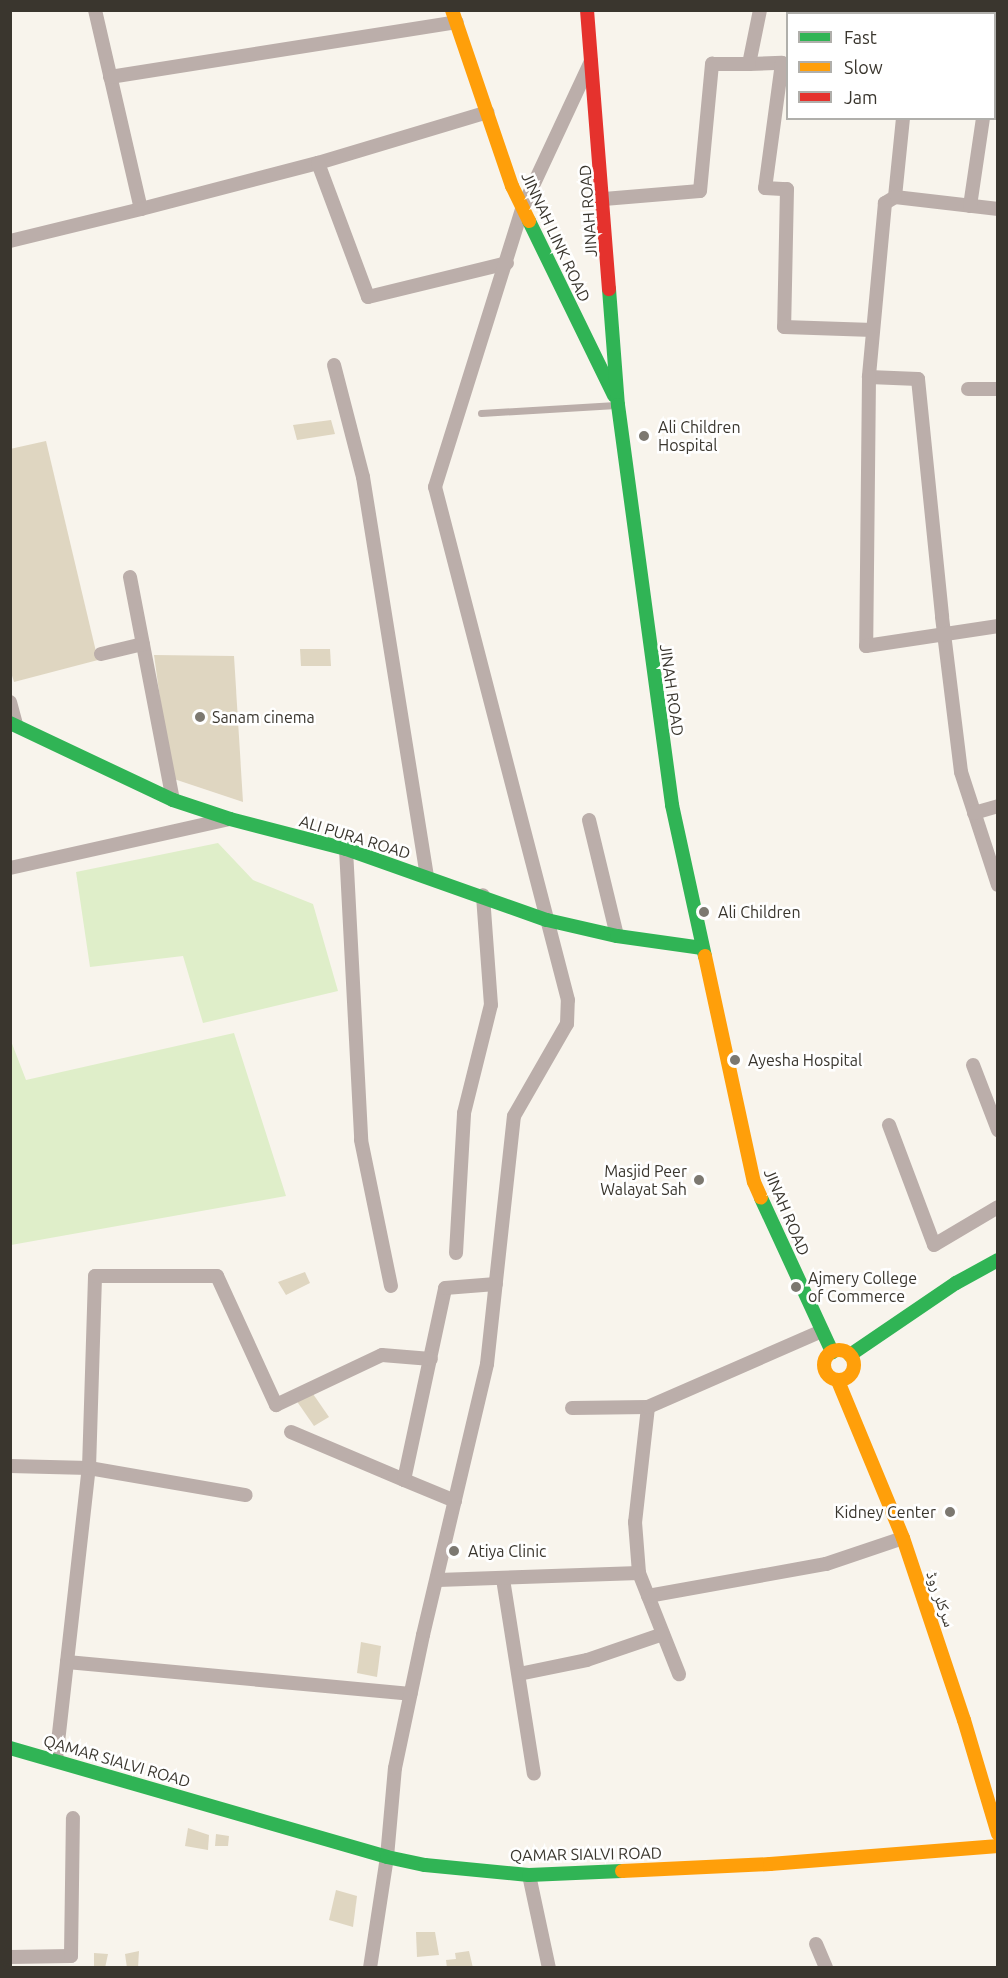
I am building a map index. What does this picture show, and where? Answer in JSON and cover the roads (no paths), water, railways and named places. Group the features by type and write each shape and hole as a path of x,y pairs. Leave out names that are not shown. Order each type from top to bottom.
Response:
{"street":[{"path":"95,10 141,210"},
{"name":"JINAH ROAD","path":"587,10 604,199 618,405 672,805 754,1182 832,1352"},
{"path":"749,64 760,10"},
{"path":"111,77 454,16"},
{"name":"JINNAH LINK ROAD","path":"454,16 512,186 618,405"},
{"path":"370,1968 387,1857 395,1768 487,1364 514,1116 567,1024 568,1000 435,487 523,207 591,60"},
{"path":"604,199 700,191 712,64 782,63 765,188 787,189 784,327 873,330"},
{"path":"10,241 141,210 318,163 488,112"},
{"path":"896,196 903,120"},
{"path":"970,206 983,120"},
{"path":"318,163 368,297 507,263"},
{"path":"998,209 896,196 885,203 869,376 866,646 998,626"},
{"path":"334,365 363,477 427,877"},
{"path":"869,376 918,379 961,772 998,885"},
{"path":"968,389 998,389"},
{"path":"130,577 173,800"},
{"path":"101,654 143,644"},
{"path":"10,702 14,724"},
{"name":"ALI PURA ROAD","path":"14,724 173,800 230,819 346,849 483,895 547,920 617,936 702,948"},
{"path":"974,813 998,806"},
{"path":"10,868 230,819"},
{"path":"589,820 617,936"},
{"path":"346,849 361,1140 391,1286"},
{"path":"456,1253 464,1113 491,1005 483,895"},
{"path":"973,1065 998,1130"},
{"path":"889,1125 934,1245 998,1207"},
{"path":"850,1355 956,1283 998,1260"},
{"path":"56,1760 89,1468 95,1276 217,1276 276,1405 382,1355 431,1359"},
{"path":"404,1480 445,1288 496,1284"},
{"path":"572,1408 648,1407 822,1331"},
{"path":"842,1351 850,1355 854,1365 850,1377 838,1381 828,1376 824,1367 826,1357 832,1352 842,1351"},
{"name":"سرکلر روڈ","path":"838,1381 903,1538 964,1720 998,1834"},
{"path":"648,1407 635,1522 639,1573 679,1674"},
{"path":"291,1432 456,1501"},
{"path":"10,1466 89,1468 246,1495"},
{"path":"648,1596 826,1564 903,1538"},
{"path":"438,1580 639,1573"},
{"path":"503,1579 534,1774"},
{"path":"519,1674 587,1660 663,1634"},
{"path":"68,1662 411,1694"},
{"name":"QAMAR SIALVI ROAD","path":"10,1748 387,1857 425,1865 529,1875 770,1864 998,1846"},
{"path":"10,1957 71,1956 73,1818"},
{"path":"529,1875 549,1968"},
{"path":"816,1944 826,1968"}],"lane":[{"path":"481,413 618,405"}],"place":[{"name":"Ali Children Hospital","path":"644,436"},
{"name":"Sanam cinema","path":"200,717"},
{"name":"Ali Children","path":"704,912"},
{"name":"Ayesha Hospital","path":"735,1060"},
{"name":"Masjid Peer Walayat Sah","path":"699,1180"},
{"name":"Ajmery College of Commerce","path":"796,1287"},
{"name":"Kidney Center","path":"950,1512"},
{"name":"Atiya Clinic","path":"454,1551"}]}
